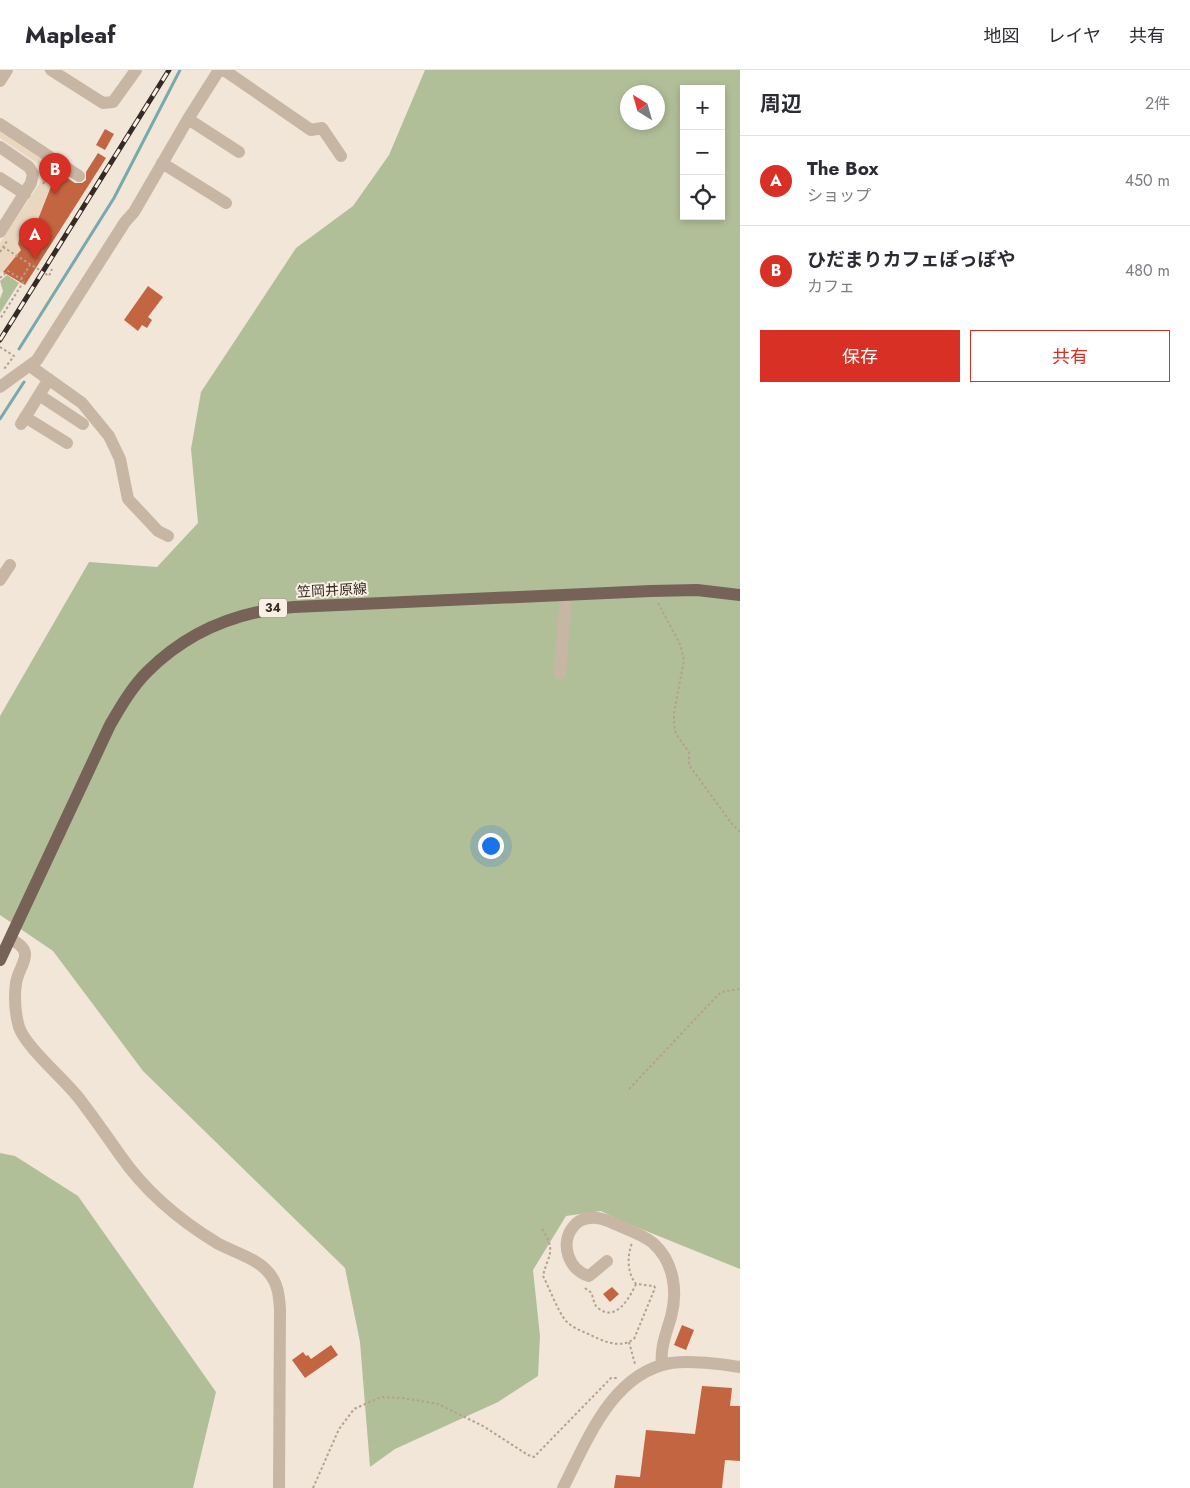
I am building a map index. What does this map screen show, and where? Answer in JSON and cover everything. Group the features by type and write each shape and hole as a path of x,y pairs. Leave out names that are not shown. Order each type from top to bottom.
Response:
{"main road":[{"name":"笠岡井原線","path":"0,960 110,724 146,672 185,641 206,629 266,609 651,591 697,590 740,595"}],"street":[{"path":"0,81 7,70"},
{"path":"51,70 103,103 108,104 114,102 136,70"},
{"path":"0,387 37,360 124,222 134,212 219,70"},
{"path":"224,70 311,130 322,128 341,156"},
{"path":"188,120 239,152"},
{"path":"0,124 79,176"},
{"path":"0,147 32,170 33,178 25,194 0,232"},
{"path":"162,163 226,203"},
{"path":"0,178 25,194"},
{"path":"30,366 82,403 109,436 120,459 128,499 158,531 168,536"},
{"path":"49,379 23,420 67,443"},
{"path":"39,394 82,424"},
{"path":"0,580 10,565"},
{"path":"560,673 566,595"},
{"path":"10,939 17,942 25,955 25,962 17,980 14,997 20,1029 28,1042 77,1096 133,1174 148,1190 209,1237 259,1264 275,1282 279,1294 280,1309 279,1488"},
{"path":"607,1261 589,1276 585,1275 573,1264 567,1256 566,1245 568,1234 574,1225 592,1217 603,1219 636,1234 652,1242 660,1251 671,1270 674,1282 674,1296 661,1351 662,1365"},
{"path":"563,1488 593,1430 608,1407 634,1379 662,1365 673,1362 740,1367"}],"path":[{"path":"3,247 48,276 52,269"},
{"path":"0,319 24,281 22,279 30,265"},
{"path":"0,278 8,271 22,279"},
{"path":"0,347 14,356 0,375"},
{"path":"651,591 680,644 684,660 674,713 676,734 689,752 689,765 732,824 740,832"},
{"path":"629,1089 721,992 740,988"},
{"path":"542,1229 550,1240 551,1246 550,1259 543,1276 565,1319 573,1327 607,1343 623,1344 634,1339 655,1288 654,1286 636,1284"},
{"path":"636,1234 628,1257 631,1276 636,1284"},
{"path":"583,1285 592,1294 597,1307 611,1312 621,1308 626,1303 636,1284"},
{"path":"629,1342 636,1368"},
{"path":"313,1488 339,1429 344,1422 354,1409 381,1397 403,1398 438,1404 483,1426 528,1456 534,1457 611,1378 620,1377 628,1384"}],"green space":[{"path":"425,70 740,70 740,1269 601,1211 566,1216 533,1270 540,1336 538,1376 498,1402 395,1449 370,1467 360,1342 345,1268 143,1071 53,951 0,915 0,716 89,562 157,567 198,523 191,449 201,392 296,248 353,206 389,155"},
{"path":"7,275 19,283 0,313 0,299 3,291 0,281"},
{"path":"0,1153 15,1156 78,1196 216,1392 193,1488 0,1488"}],"shaded area":[{"path":"0,128 59,166 48,183 51,185 35,227 31,233 25,232 20,235 18,244 22,250 0,274 0,243 41,181 43,175 40,165 0,138"}],"building":[{"path":"105,129 114,134 105,150 96,145"},
{"path":"98,153 106,158 25,285 3,272 21,250 18,244 20,235 25,232 32,232 35,227 57,171 75,183 82,183 86,180 86,172"},
{"path":"148,286 163,297 148,317 152,320 147,328 142,325 138,331 124,320"},
{"path":"612,1287 619,1294 610,1302 603,1294"},
{"path":"682,1325 694,1330 686,1350 674,1345"},
{"path":"331,1345 338,1355 305,1378 292,1360 303,1352 311,1359"},
{"path":"702,1386 732,1388 730,1406 740,1406 740,1461 725,1460 722,1488 614,1488 616,1475 640,1477 646,1430 695,1434"}],"waterway":[{"path":"19,349 114,198 180,70"},
{"path":"0,419 24,382"}],"railway":[{"path":"0,340 169,70"}],"place":[{"name":"ひだまりカフェぽっぽや","path":"55,194"},
{"name":"The Box","path":"35,259"}]}
